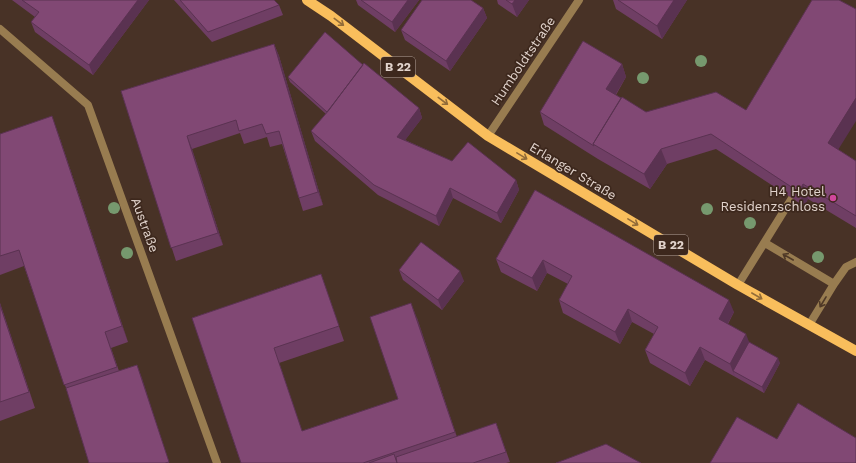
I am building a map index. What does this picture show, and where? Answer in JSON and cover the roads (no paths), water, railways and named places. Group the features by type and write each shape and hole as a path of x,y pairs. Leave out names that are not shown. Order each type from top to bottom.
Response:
{"main road":[{"name":"Erlanger Straße","path":"307,0 331,16 488,136 738,285 856,351"}],"street":[{"name":"Humboldtstraße","path":"488,136 579,0"},
{"name":"Austraße","path":"0,29 88,105 217,463"},
{"path":"738,285 792,198"},
{"path":"765,243 834,284"},
{"path":"809,326 846,267 856,262"},
{"name":"Erlanger Straße","path":"840,343 856,355"}],"place":[{"name":"H4 Hotel Residenzschloss","path":"833,198"}]}
